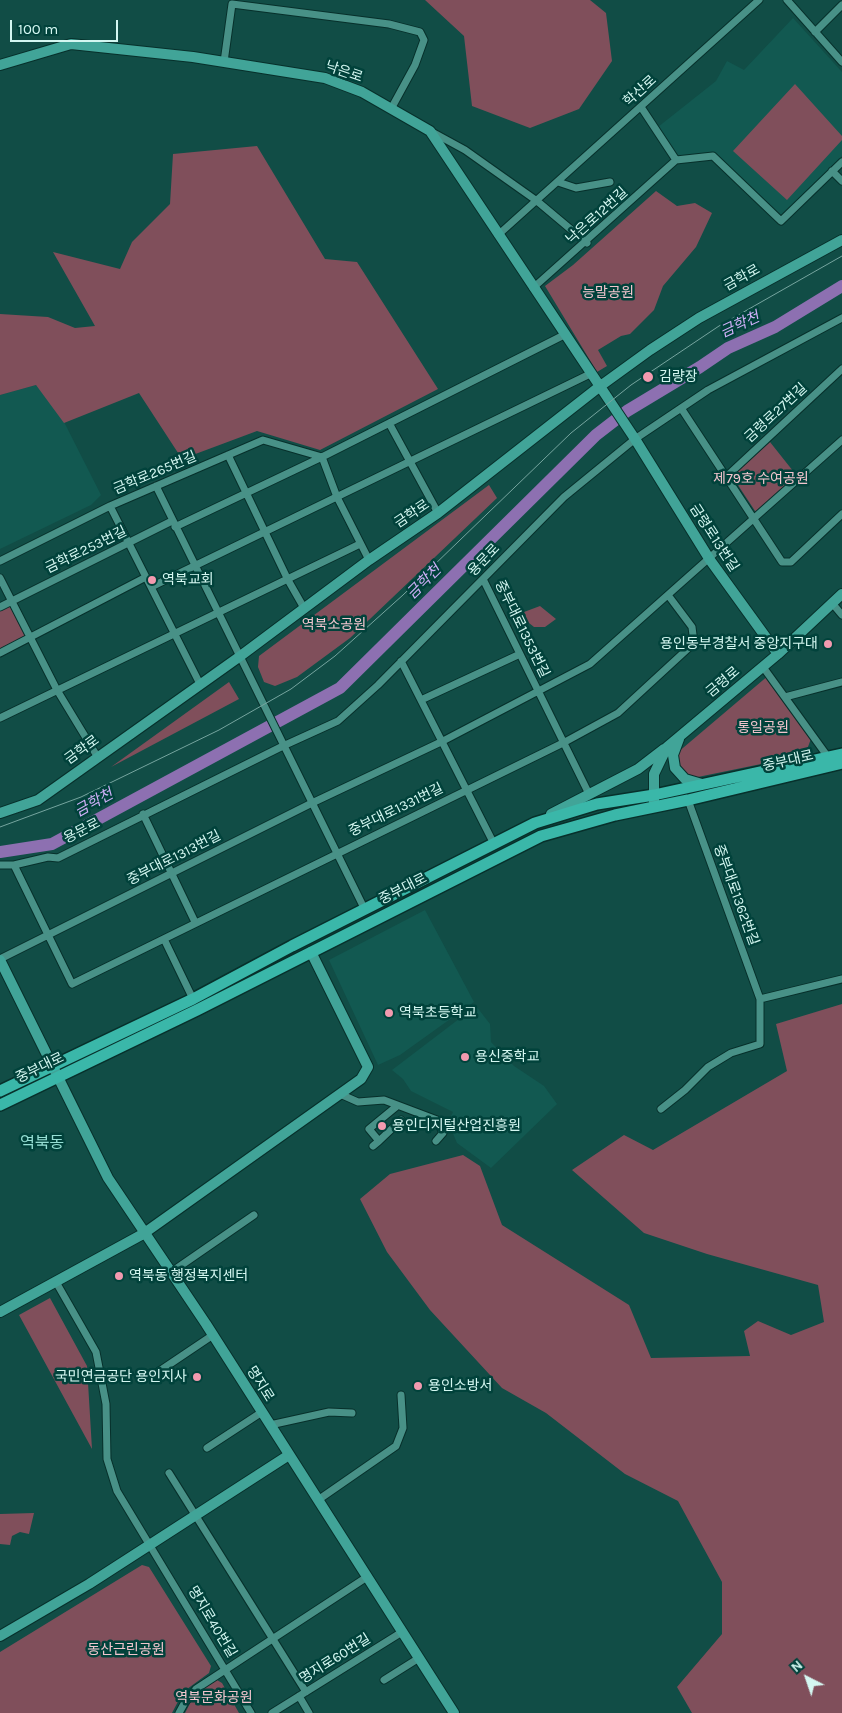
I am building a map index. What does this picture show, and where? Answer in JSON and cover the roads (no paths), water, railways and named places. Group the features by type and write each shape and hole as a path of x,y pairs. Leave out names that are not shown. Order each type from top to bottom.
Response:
{"main road":[{"name":"낙은로","path":"0,65 70,44 224,62 325,78 362,92 430,131 533,288 566,334 599,387"},
{"name":"금학로","path":"0,813 38,800 97,756 239,657 369,560 438,513 599,387 699,318 842,240"},
{"name":"금령로13번길","path":"599,387 633,437 710,560 778,654"},
{"name":"금령로","path":"654,801 654,774 667,747 778,654 842,594"},
{"path":"680,736 673,754 674,768 685,779 702,784"},
{"path":"535,823 638,769 667,747"},
{"name":"중부대로","path":"0,1105 197,1010 541,836 615,814 702,784 842,754"},
{"name":"중부대로","path":"0,1091 192,999 292,946 535,823 596,804 688,800 842,763"},
{"path":"0,1312 143,1234 361,1079 368,1067 311,952"},
{"name":"명지로","path":"0,960 93,1151 143,1234 213,1335 454,1713"},
{"path":"0,1636 150,1544 289,1455"}],"street":[{"name":"학산로","path":"498,235 759,0"},
{"path":"787,0 842,62"},
{"path":"224,62 232,4 389,24 420,32 424,40 415,65 391,109"},
{"path":"815,32 842,5"},
{"path":"641,106 676,160 713,156 781,221 842,162"},
{"path":"430,131 464,150 537,201 587,242"},
{"name":"낙은로12번길","path":"533,288 587,242 676,160"},
{"path":"832,171 842,181"},
{"path":"558,182 576,188 610,182"},
{"name":"용문로","path":"0,865 14,865 48,857 58,858 143,814 338,721 401,661 564,496 633,437 708,390 842,318"},
{"name":"금학로253번길","path":"0,607 129,543 246,493 322,457 566,334"},
{"name":"금령로27번길","path":"727,476 842,369"},
{"path":"151,587 590,374"},
{"path":"681,408 756,519 782,562 792,562 841,518"},
{"path":"389,423 438,513"},
{"name":"금학로265번길","path":"200,684 110,506 263,440 322,457"},
{"path":"756,519 842,440"},
{"path":"228,455 288,580 304,608"},
{"path":"322,457 336,497 369,560"},
{"path":"156,486 365,910"},
{"name":"금학로253번길","path":"0,561 110,506"},
{"name":"중부대로1353번길","path":"538,691 590,664 756,519"},
{"path":"0,718 360,544"},
{"path":"0,653 146,577"},
{"path":"0,578 57,690 97,756"},
{"name":"중부대로1353번길","path":"483,579 589,794"},
{"path":"563,743 618,713 694,643 692,627 668,595"},
{"path":"832,603 842,615"},
{"path":"420,700 520,654"},
{"path":"401,661 494,844"},
{"path":"763,666 828,757"},
{"path":"785,697 842,682"},
{"path":"312,803 442,742 538,691"},
{"name":"중부대로1331번길","path":"336,854 563,743"},
{"name":"중부대로1362번길","path":"661,1109 685,1090 708,1067 731,1053 760,1044 760,999 688,800"},
{"name":"중부대로1313번길","path":"0,960 312,803"},
{"path":"143,814 195,922"},
{"path":"14,865 72,984 336,854"},
{"path":"164,939 192,999"},
{"path":"760,999 842,979"},
{"path":"340,1094 358,1102 384,1100 437,1120 443,1133 436,1142"},
{"path":"397,1106 369,1129 376,1143 401,1120"},
{"path":"170,1273 254,1215"},
{"name":"명지로40번길","path":"56,1282 96,1352 106,1404 107,1459 117,1491 251,1713"},
{"path":"158,1372 213,1335"},
{"path":"318,1500 396,1446 403,1428 402,1395"},
{"path":"207,1448 262,1412"},
{"path":"270,1425 329,1412 352,1413"},
{"path":"168,1474 196,1515 306,1692"},
{"path":"179,1713 191,1694 224,1670 273,1640 367,1577"},
{"name":"명지로60번길","path":"309,1713 299,1696 402,1632"},
{"path":"384,1680 419,1658"},
{"path":"272,1713 299,1696"}],"waterway":[{"name":"금학천","path":"0,852 52,844 340,688 596,435 627,411 728,348 775,327 842,286"}],"tram line":[{"path":"0,827 81,797 219,730 291,689 335,656 403,595 571,433 631,385 719,326 842,256"}],"place":[{"name":"김량장","path":"648,377"},
{"name":"역북교회","path":"152,580"},
{"name":"용인동부경찰서 중앙지구대","path":"828,644"},
{"name":"역북초등학교","path":"389,1013"},
{"name":"용신중학교","path":"465,1057"},
{"name":"용인디지털산업진흥원","path":"382,1126"},
{"name":"역북동 행정복지센터","path":"119,1276"},
{"name":"국민연금공단 용인지사","path":"197,1377"},
{"name":"용인소방서","path":"418,1386"}],"district":[{"name":"역북동","path":"42,1143"}],"park label":[{"name":"능말공원","path":"608,293"},
{"name":"제79호 수여공원","path":"761,479"},
{"name":"역북소공원","path":"334,625"},
{"name":"통일공원","path":"763,728"},
{"name":"동산근린공원","path":"126,1650"},
{"name":"역북문화공원","path":"214,1698"}]}
